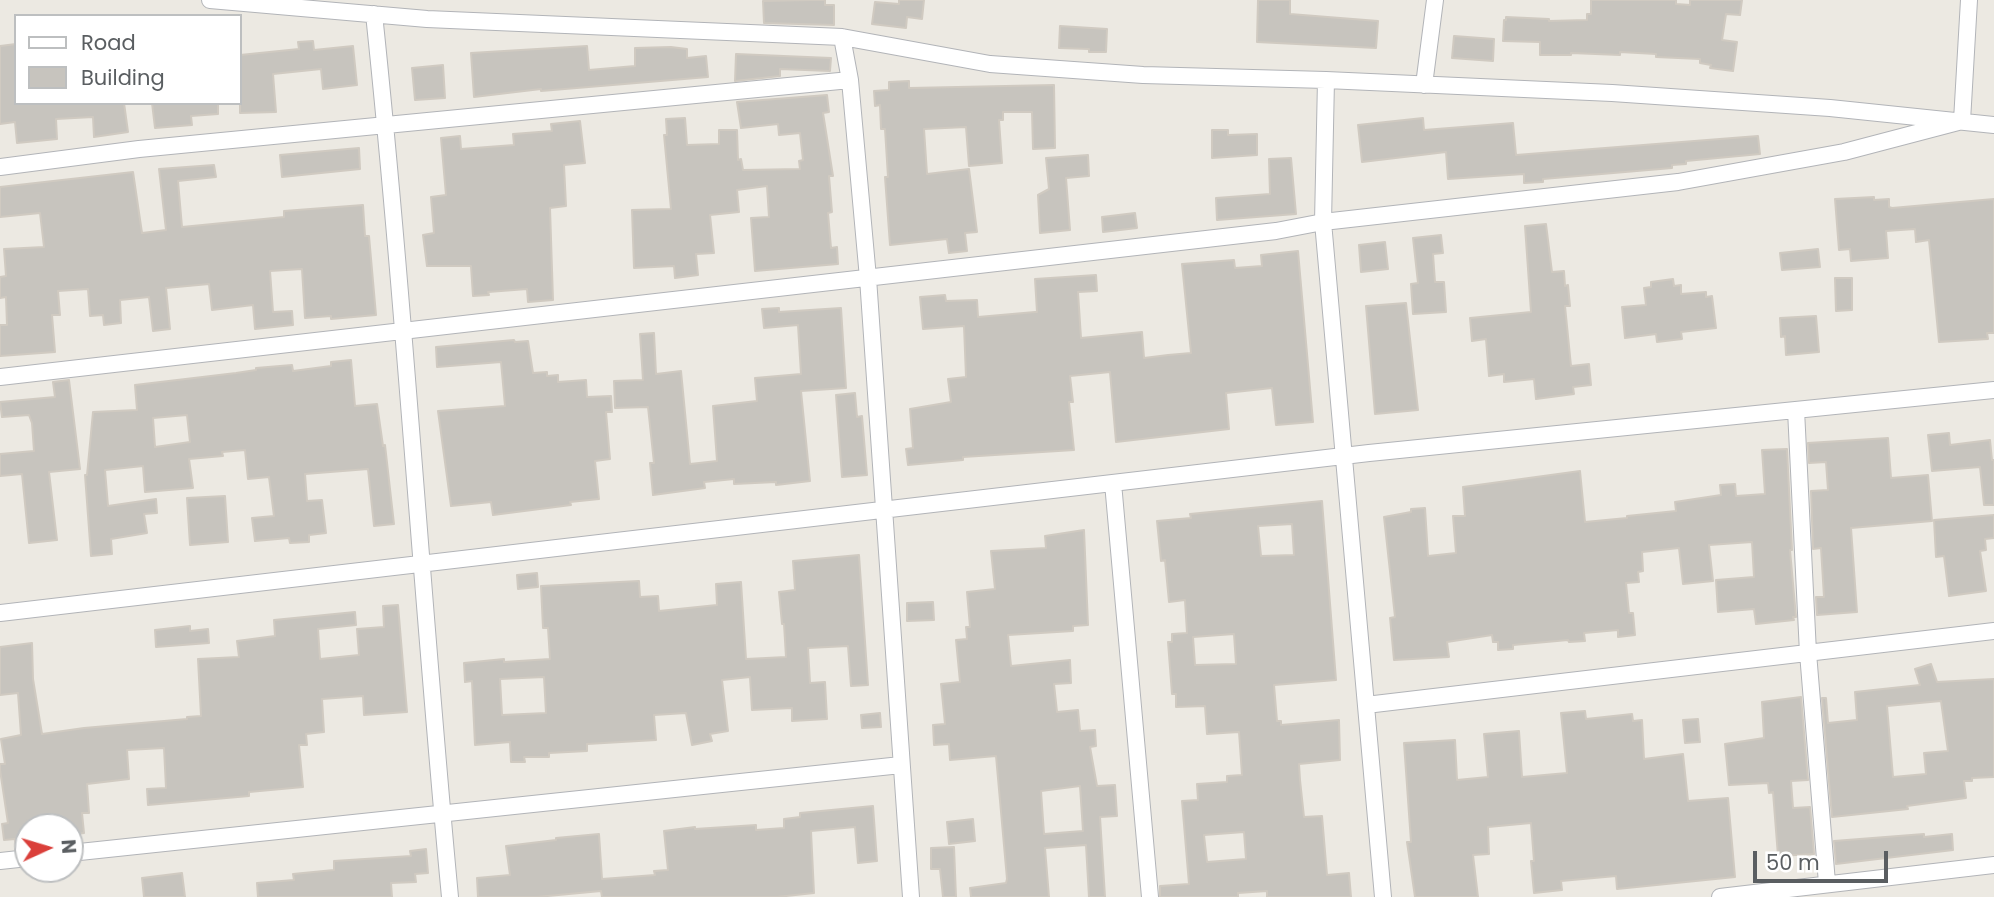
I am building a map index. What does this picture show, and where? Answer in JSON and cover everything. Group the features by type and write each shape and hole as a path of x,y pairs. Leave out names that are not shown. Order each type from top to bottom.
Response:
{"street":[{"path":"210,0 441,20 842,37 990,64 1143,75 1612,93 1816,107 1994,125"},
{"path":"1424,85 1435,0"},
{"path":"1962,121 1969,0"},
{"path":"374,14 404,332 450,897"},
{"path":"842,37 850,80 868,278 911,897"},
{"path":"0,167 139,149 850,80"},
{"path":"1326,80 1323,222 1383,897"},
{"path":"0,377 1276,231 1323,222 1678,181 1844,152 1962,121"},
{"path":"0,613 1345,456 1994,390"},
{"path":"1796,411 1808,653 1827,883"},
{"path":"1113,483 1150,897"},
{"path":"1366,705 1994,631"},
{"path":"84,852 901,765"},
{"path":"1720,897 1994,865"}],"building":[{"path":"825,0 825,5 834,5 834,25 764,23 763,1"},
{"path":"899,0 924,0 922,19 907,17 906,28 872,24 875,2 899,4"},
{"path":"1258,0 1290,0 1290,14 1378,21 1376,48 1257,42"},
{"path":"1591,0 1676,0 1676,4 1690,5 1690,0 1742,0 1740,15 1726,14 1722,40 1737,42 1733,71 1710,68 1711,65 1700,63 1700,59 1656,57 1656,54 1620,52 1620,55 1540,55 1540,42 1503,41 1506,17 1549,21 1587,20 1587,14 1591,14"},
{"path":"1060,26 1107,29 1106,52 1059,48"},
{"path":"1454,36 1494,39 1493,61 1452,58"},
{"path":"313,41 314,50 353,46 357,85 323,89 321,69 273,74 276,112 240,113 242,55 299,49 298,42"},
{"path":"14,44 14,105 124,105 128,132 94,137 93,117 56,119 57,139 17,143 15,122 0,124 0,46"},
{"path":"587,46 589,70 635,66 635,48 671,47 687,49 687,58 706,56 708,77 541,89 474,97 471,53"},
{"path":"736,54 831,58 830,71 780,69 780,76 735,81"},
{"path":"443,65 445,98 415,100 412,68"},
{"path":"909,81 909,88 1054,85 1055,148 1033,149 1032,112 1003,112 1003,120 999,120 1002,163 969,166 966,127 924,129 927,174 969,169 977,232 965,233 967,251 949,253 947,239 890,245 885,129 881,129 880,105 875,106 874,91 889,90 889,82"},
{"path":"827,95 829,112 823,113 833,176 829,176 832,212 828,213 831,248 837,247 838,264 755,271 751,218 769,217 767,186 737,190 739,212 710,215 714,253 696,254 698,275 675,278 674,266 634,268 632,210 671,209 664,135 667,135 666,119 685,118 687,145 719,144 719,130 737,130 738,160 741,159 743,170 800,169 799,161 803,160 800,133 779,135 778,124 741,128 737,102"},
{"path":"152,105 218,105 218,114 191,116 192,125 155,128"},
{"path":"1423,118 1424,130 1513,123 1516,155 1758,136 1760,154 1686,161 1686,164 1672,165 1672,168 1524,183 1524,174 1448,179 1446,152 1362,162 1358,125"},
{"path":"580,121 585,163 564,165 566,206 550,208 553,300 528,302 527,289 473,296 471,266 427,266 423,235 434,233 431,197 446,195 441,138 460,136 461,149 514,145 513,134 552,131 551,124"},
{"path":"1212,130 1228,130 1228,135 1257,134 1257,155 1212,158"},
{"path":"359,148 360,169 282,177 280,155"},
{"path":"1088,155 1089,176 1066,178 1070,230 1040,233 1038,195 1049,189 1046,158"},
{"path":"1291,158 1296,214 1217,220 1216,198 1270,194 1269,159"},
{"path":"214,165 216,177 178,181 182,227 284,217 284,211 363,205 365,236 369,236 376,315 305,318 302,269 270,271 273,312 292,311 293,325 255,329 253,305 212,310 209,284 166,288 170,329 153,331 149,297 120,300 121,323 104,325 103,315 90,316 88,289 58,291 60,315 52,315 55,352 0,356 0,325 7,325 6,297 0,298 0,277 6,276 4,249 44,247 40,213 0,217 0,187 133,172 142,233 166,230 159,169"},
{"path":"1874,197 1874,200 1889,199 1889,207 1892,208 1994,199 1994,333 1987,333 1988,339 1939,342 1929,240 1916,242 1915,229 1886,231 1888,258 1851,261 1850,249 1839,250 1835,199"},
{"path":"1135,213 1137,228 1103,232 1102,217"},
{"path":"1546,224 1552,272 1564,271 1565,286 1568,285 1570,306 1565,306 1571,366 1589,364 1591,385 1573,387 1574,394 1536,399 1534,379 1504,382 1504,374 1489,376 1486,339 1472,341 1470,318 1531,312 1525,226"},
{"path":"1441,235 1443,253 1433,254 1435,282 1444,282 1446,312 1413,314 1411,284 1418,283 1413,238"},
{"path":"1385,242 1388,269 1361,272 1359,245"},
{"path":"1818,249 1820,267 1782,270 1780,253"},
{"path":"1298,251 1313,422 1276,425 1272,388 1226,393 1229,429 1116,442 1110,372 1070,376 1073,402 1069,402 1074,450 963,457 963,460 908,465 906,449 913,448 910,409 951,402 948,379 966,377 964,326 923,329 920,297 945,295 946,301 977,300 978,317 1037,312 1035,279 1096,275 1097,291 1078,292 1081,338 1142,332 1144,358 1191,353 1182,264 1234,260 1235,268 1262,266 1261,255"},
{"path":"1835,278 1852,278 1852,310 1836,311"},
{"path":"1673,279 1674,286 1681,285 1681,294 1706,292 1706,297 1712,296 1716,328 1681,332 1682,339 1657,342 1656,334 1625,338 1622,307 1646,305 1644,288 1651,287 1651,282"},
{"path":"1406,303 1418,410 1375,414 1366,306"},
{"path":"779,308 779,312 841,308 846,388 801,391 810,481 776,485 776,482 734,484 734,479 704,482 705,488 653,495 650,463 654,463 648,407 615,408 614,381 643,380 640,334 654,333 656,374 681,371 690,464 717,461 713,406 757,401 755,378 801,374 798,325 764,328 762,309"},
{"path":"1816,316 1819,352 1786,355 1780,318"},
{"path":"528,341 533,373 547,372 547,376 558,375 558,382 586,380 587,397 611,396 612,412 606,412 610,459 595,461 599,499 493,515 491,502 451,506 438,411 505,406 501,362 437,367 436,347"},
{"path":"351,360 355,406 377,404 383,446 385,445 394,524 374,526 368,469 305,474 307,501 322,500 326,533 309,535 309,542 290,543 289,538 255,541 252,518 274,516 269,477 248,479 245,450 222,452 223,456 189,459 193,488 145,492 143,466 105,470 108,506 156,499 157,513 144,514 147,533 111,539 112,554 91,556 85,475 93,412 137,410 135,385 236,373 256,368 292,365 293,371 331,366 331,362","holes":["187,415 190,442 155,447 153,418"]},
{"path":"69,380 80,469 49,472 57,540 29,543 22,474 0,476 0,454 34,451 32,423 29,415 2,417 0,402 55,397 53,382"},
{"path":"855,393 857,417 862,416 867,475 842,477 836,395"},
{"path":"1949,433 1950,445 1990,440 1994,460 1994,505 1984,505 1980,467 1932,471 1928,435"},
{"path":"1888,438 1891,478 1928,475 1932,521 1851,528 1857,612 1817,615 1816,597 1824,597 1821,548 1813,549 1811,491 1828,490 1826,462 1809,463 1808,443"},
{"path":"1787,449 1790,550 1796,617 1793,617 1794,620 1756,624 1754,609 1718,612 1716,580 1754,577 1752,542 1709,545 1713,581 1683,584 1679,548 1642,552 1643,571 1638,572 1639,582 1626,583 1629,613 1633,613 1635,635 1618,637 1618,630 1584,633 1585,641 1513,645 1513,649 1498,650 1498,642 1493,642 1492,635 1447,642 1449,657 1394,660 1390,618 1395,617 1384,517 1425,508 1428,556 1456,553 1453,516 1465,516 1463,487 1580,471 1585,522 1627,518 1676,511 1675,502 1721,495 1720,485 1735,484 1736,496 1765,494 1762,450"},
{"path":"225,496 228,542 190,545 187,498"},
{"path":"1322,501 1336,680 1274,685 1277,721 1281,721 1281,725 1339,720 1340,760 1299,764 1300,780 1304,817 1322,816 1327,875 1349,873 1351,897 1267,897 1267,891 1238,893 1238,897 1160,897 1160,886 1189,884 1182,801 1198,800 1197,784 1227,782 1227,776 1242,775 1239,732 1207,734 1205,706 1176,707 1176,694 1172,694 1168,642 1172,642 1172,634 1187,633 1185,600 1169,602 1165,560 1161,561 1157,521 1191,518 1190,514","holes":["1292,524 1294,555 1261,556 1258,526","1234,634 1236,664 1195,665 1193,637","1244,832 1246,859 1207,862 1204,835"]},
{"path":"1994,515 1994,538 1985,539 1986,550 1980,551 1986,591 1949,596 1944,556 1936,557 1934,520"},
{"path":"1084,530 1088,625 1073,626 1073,631 1008,635 1011,666 1070,660 1071,683 1054,684 1057,712 1078,710 1080,731 1095,730 1096,746 1090,747 1097,786 1115,785 1117,816 1100,817 1105,897 1089,897 1086,845 1045,848 1049,897 971,897 970,888 1006,883 1007,879 996,756 950,760 949,744 934,745 933,725 945,724 941,684 960,682 956,640 967,639 966,627 970,627 967,592 995,589 991,551 1046,548 1045,536","holes":["1080,786 1083,831 1044,834 1041,791"]},
{"path":"859,555 868,685 851,686 848,646 808,648 810,683 825,682 827,719 792,721 792,708 752,710 750,677 722,680 728,731 710,734 712,741 692,745 686,713 654,715 656,740 587,744 587,751 549,753 549,757 524,757 525,762 511,762 510,742 475,745 472,681 465,682 464,663 504,659 504,662 550,659 548,628 543,628 541,586 639,581 640,597 658,596 659,611 717,605 716,584 741,582 746,659 786,657 779,592 795,590 793,561","holes":["544,677 546,713 502,715 500,679"]},
{"path":"537,573 538,587 518,589 517,575"},
{"path":"933,602 934,620 907,621 907,603"},
{"path":"398,605 407,712 364,715 363,696 322,699 324,732 306,734 307,745 299,745 303,787 249,792 249,796 148,805 147,789 166,788 164,748 127,750 129,779 87,784 89,813 14,813 14,839 4,840 2,824 8,823 0,770 0,764 5,764 1,739 21,735 18,693 0,695 0,647 32,643 33,679 42,734 187,719 201,716 198,659 239,657 237,641 275,636 274,620 355,612 356,625 318,629 320,659 359,655 357,629 384,627 383,606"},
{"path":"190,626 190,631 208,629 209,643 156,647 155,630"},
{"path":"1931,664 1937,682 1994,679 1994,777 1964,781 1966,798 1907,806 1908,809 1832,817 1822,698 1826,698 1828,723 1857,720 1855,692 1920,685 1915,669","holes":["1941,701 1948,751 1924,753 1926,774 1893,777 1887,706"]},
{"path":"1801,697 1808,780 1791,781 1793,808 1810,807 1814,854 1778,856 1773,792 1769,793 1768,783 1729,785 1725,744 1764,738 1762,702"},
{"path":"1585,711 1586,719 1632,714 1633,721 1642,720 1644,759 1683,754 1688,801 1728,798 1735,877 1617,889 1616,876 1561,881 1562,890 1534,893 1531,823 1488,827 1489,854 1473,855 1478,897 1415,897 1407,842 1411,842 1404,743 1455,740 1457,780 1488,777 1484,734 1519,731 1522,777 1567,773 1561,713"},
{"path":"880,713 881,727 862,728 861,715"},
{"path":"1698,719 1700,742 1685,743 1683,720"},
{"path":"873,806 877,861 858,863 855,827 811,831 814,893 777,897 602,897 601,891 537,897 478,897 477,878 510,875 506,846 599,834 602,879 655,875 654,871 668,870 664,831 756,825 756,830 784,828 784,819 800,817 800,813"},
{"path":"973,819 975,841 949,844 947,822"},
{"path":"1924,834 1924,837 1952,834 1953,850 1836,864 1834,841"},
{"path":"954,847 956,897 943,897 940,869 931,869 931,848"},
{"path":"426,849 428,873 415,874 416,882 391,883 392,897 258,897 257,883 294,880 293,874 334,870 334,861 411,856 410,851"},
{"path":"182,873 185,897 144,897 142,878"}]}
